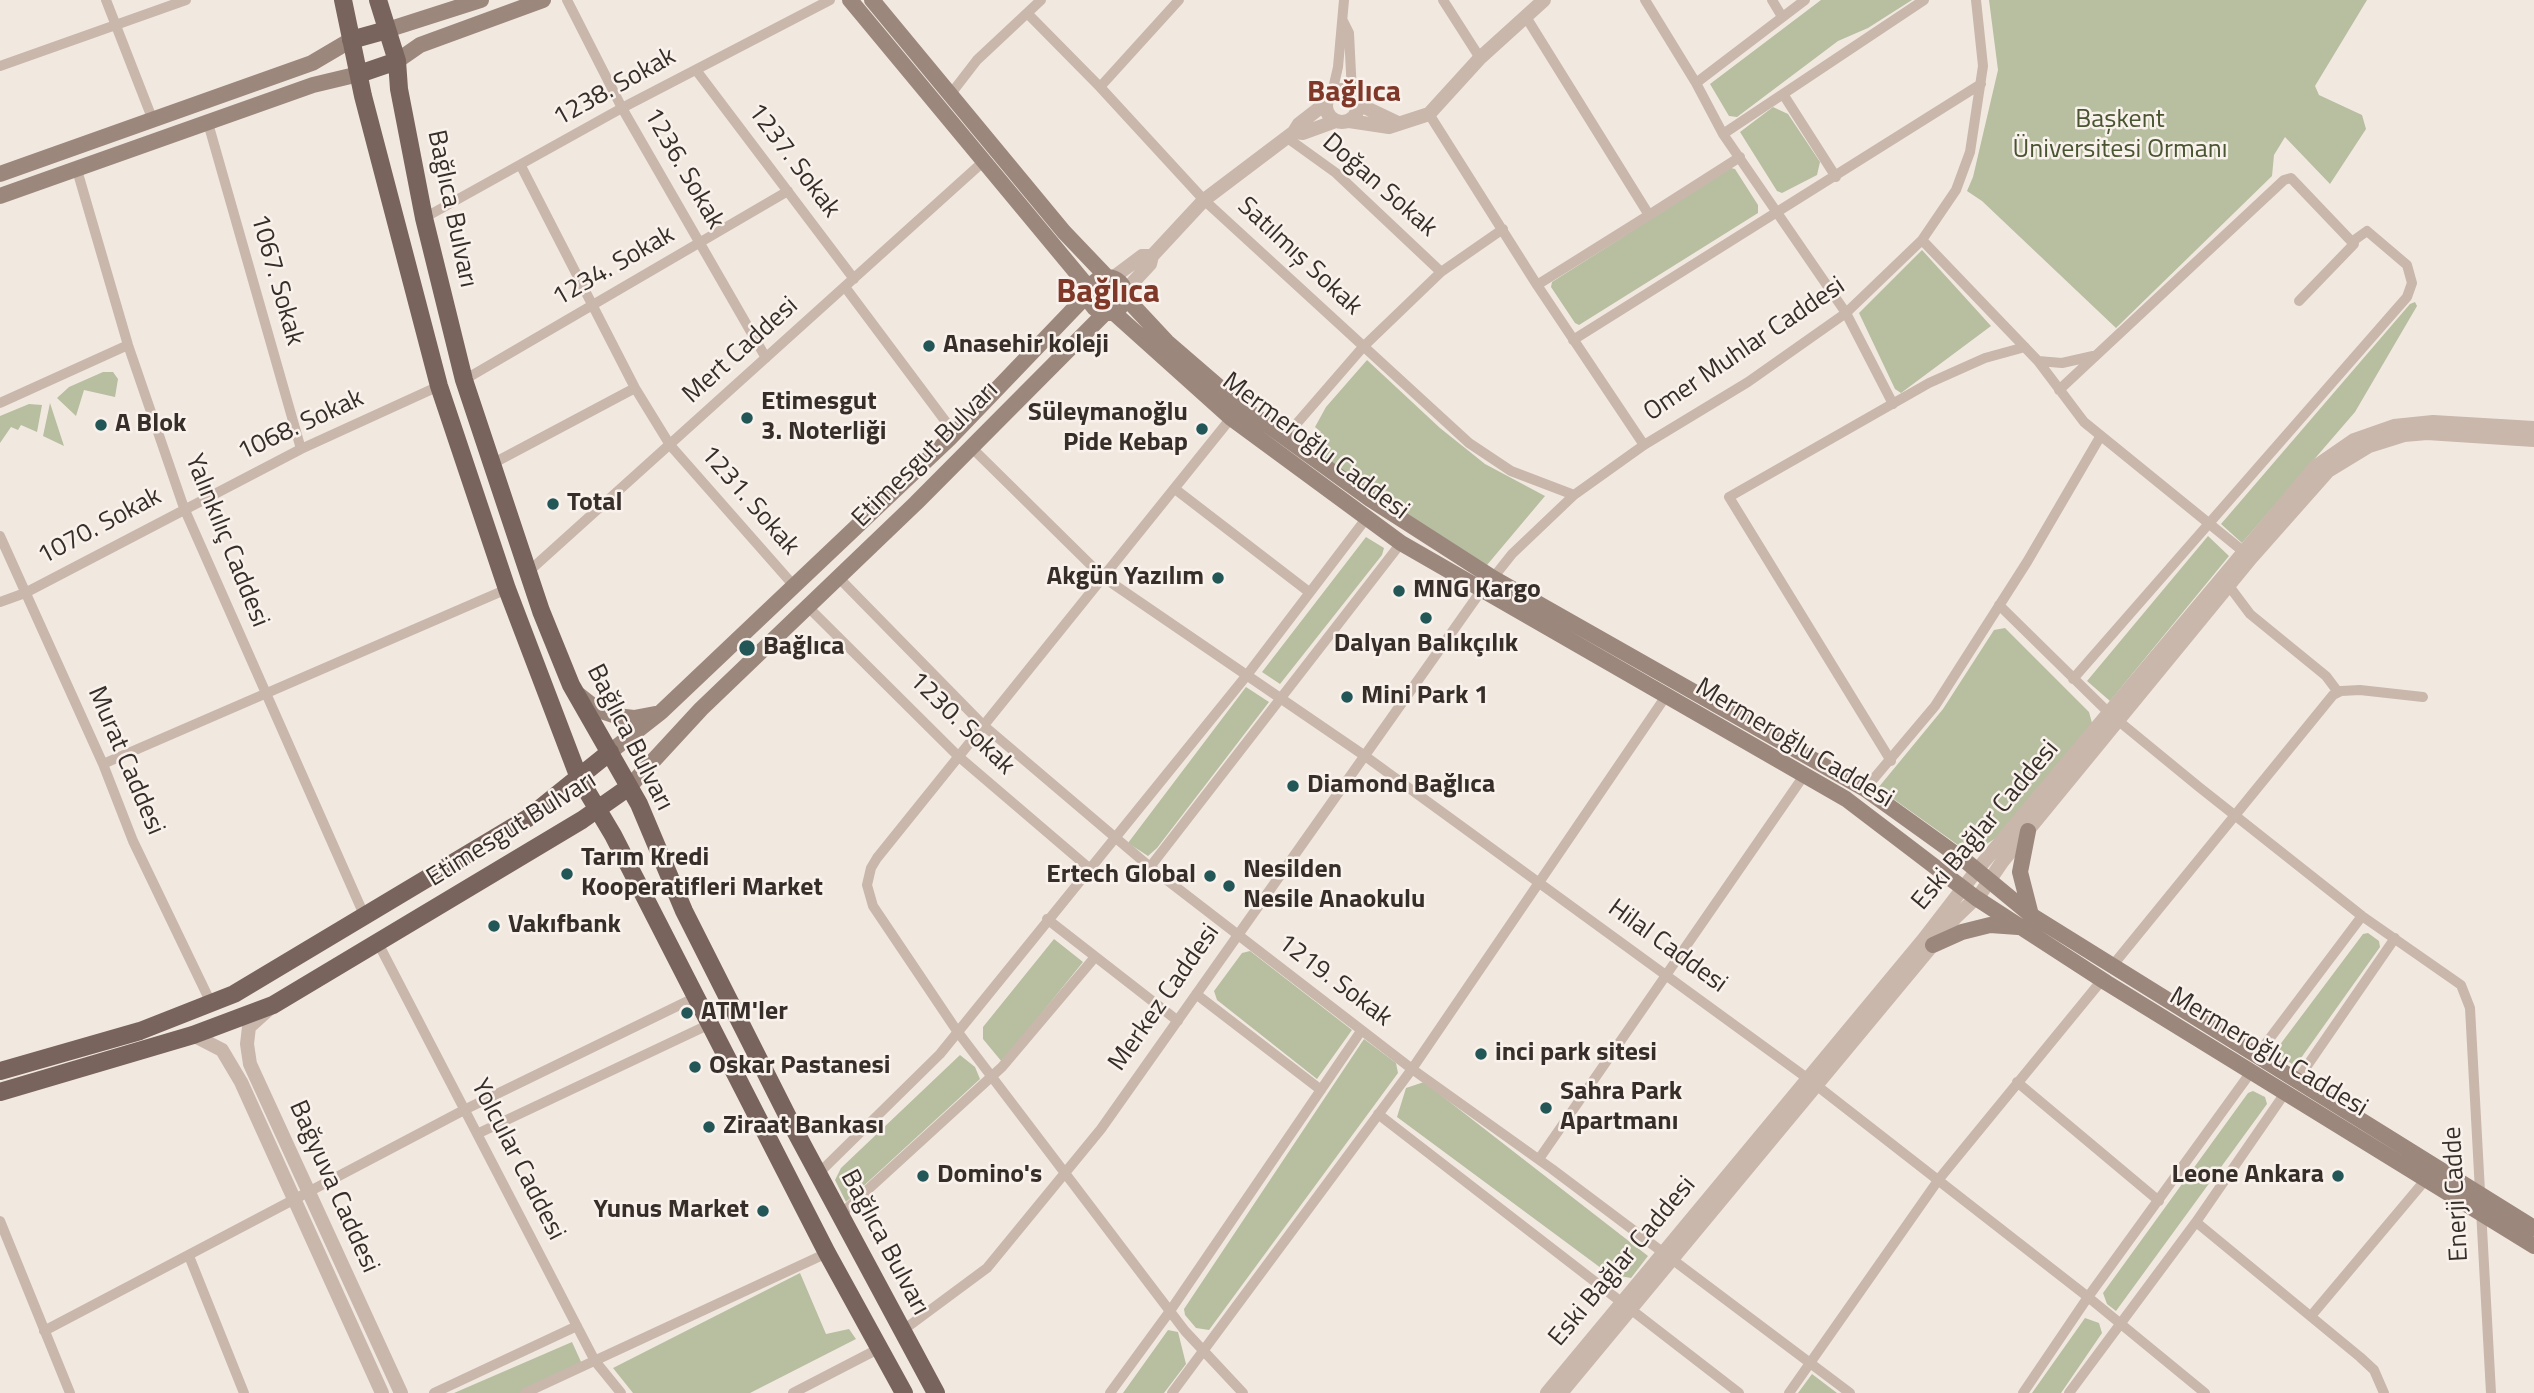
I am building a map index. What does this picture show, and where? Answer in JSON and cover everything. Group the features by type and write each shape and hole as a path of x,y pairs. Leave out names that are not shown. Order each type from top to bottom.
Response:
{"main road":[{"path":"343,0 351,40"},
{"path":"378,0 387,30"},
{"path":"0,174 312,63 351,40 481,0"},
{"path":"0,196 313,85 397,61 421,45 543,0"},
{"path":"849,0 1089,291 1092,305 1109,313 1125,294 1064,233 872,0"},
{"name":"Bağlıca Bulvarı","path":"387,30 397,61 399,89 424,218 464,380 527,573 571,685 629,787 678,899 818,1174 936,1393"},
{"name":"Bağlıca Bulvarı","path":"351,40 439,386 507,589 579,778 696,997 827,1253 904,1393"},
{"path":"1089,291 1094,281 1110,277"},
{"name":"Etimesgut Bulvarı","path":"0,1071 140,1031 234,994 528,818 661,712 795,587 955,434 1089,291"},
{"name":"Mermeroğlu Caddesi","path":"1125,294 1167,342 1240,404 1370,499 1493,578 1865,789 1984,876 2026,921 2102,979 2534,1246"},
{"name":"Etimesgut Bulvarı","path":"0,1092 193,1035 273,1005 598,810 629,787 701,709 1109,313"},
{"name":"Mermeroğlu Caddesi","path":"1109,313 1231,418 1365,520 1481,591 1805,774 1886,827 1969,893 2113,965 2534,1228"},
{"path":"571,685 590,705 616,716 634,718 661,712"},
{"path":"1933,945 1962,932 1990,925 2026,921 2020,872 2028,831"}],"street":[{"path":"106,0 152,118"},
{"path":"0,66 186,0"},
{"name":"1236. Sokak","path":"567,0 622,108 766,358"},
{"name":"1238. Sokak","path":"424,218 622,108 830,0"},
{"path":"950,95 997,39 1041,0"},
{"path":"1100,87 1179,0"},
{"path":"1344,0 1343,22 1329,98 1329,116 1342,121 1388,127 1398,123 1410,123 1429,114 1480,58 1544,0"},
{"path":"1443,0 1480,58"},
{"path":"1644,0 1696,83 1723,134 1846,313 1893,404"},
{"path":"1772,0 1781,15"},
{"path":"1696,83 1781,15 1805,0"},
{"path":"1723,134 1924,0"},
{"name":"Omer Muhlar Caddesi","path":"1493,578 1512,554 1574,495 1644,445 1748,382 1846,313 1922,240 1964,175 1975,129 1983,66 1976,0"},
{"name":"Satılmış Sokak","path":"1028,14 1100,87 1204,200 1485,456 1533,481 1574,495"},
{"path":"1526,16 1649,215"},
{"path":"1290,134 1304,133 1355,116 1349,33 1343,22"},
{"name":"1237. Sokak","path":"696,70 788,191 955,434"},
{"path":"1573,340 1982,84"},
{"path":"1125,294 1150,264 1152,256 1204,200 1290,134 1329,98 1344,89 1398,123"},
{"path":"1783,94 1836,177"},
{"path":"1429,114 1537,285 1644,445"},
{"name":"1067. Sokak","path":"208,123 302,449"},
{"name":"Doğan Sokak","path":"1290,134 1336,173 1441,272"},
{"path":"1537,285 1740,157"},
{"name":"Mert Caddesi","path":"527,573 984,161"},
{"name":"1231. Sokak","path":"521,166 635,388 670,445 795,587"},
{"name":"Yalınkılıç Caddesi","path":"77,170 128,345 184,508 365,917"},
{"path":"2059,390 2284,180 2291,178 2353,241 2353,248 2299,301"},
{"name":"1234. Sokak","path":"464,380 788,191"},
{"path":"1285,437 1363,347 1441,272 1503,229"},
{"path":"2073,679 2407,297 2412,284 2407,265 2367,231 2353,241"},
{"path":"1922,240 2038,361 2074,411 2100,437 2247,555"},
{"path":"1110,277 1142,257 1152,256"},
{"path":"0,403 128,345"},
{"path":"1891,761 1729,497 1893,404 1985,358 2025,347"},
{"path":"2038,361 2062,363 2096,356"},
{"name":"1068. Sokak","path":"184,508 302,449 439,386"},
{"path":"490,466 635,388"},
{"path":"1231,418 877,858 870,868 867,885 873,906 957,1031 1201,1352 1243,1393"},
{"name":"Eski Bağlar Caddesi","path":"1547,1393 1669,1255 1812,1081 1914,951 1984,876 2247,555 2315,467 2330,455 2371,432 2394,426 2433,422 2534,428"},
{"name":"Eski Bağlar Caddesi","path":"1984,876 2028,831 2115,718 2228,586 2247,555 2328,471 2369,446 2427,433 2534,440"},
{"path":"1865,789 1935,706 1999,606 2100,437"},
{"name":"Hilal Caddesi","path":"972,448 1103,576 1365,756 1812,1081 2088,1297 2205,1393"},
{"path":"1174,489 1309,592"},
{"name":"1070. Sokak","path":"0,603 25,593 184,508"},
{"path":"818,1174 940,1054 1247,675 1365,520"},
{"name":"Murat Caddesi","path":"0,536 103,764 133,841 211,1003"},
{"path":"1150,867 1401,543"},
{"name":"1219. Sokak","path":"838,577 983,725 1150,867 1412,1069 1669,1255 1850,1393"},
{"path":"2228,586 2256,620 2326,676 2338,692"},
{"path":"103,764 507,589"},
{"name":"Merkez Caddesi","path":"902,1331 987,1268 1101,1129 1481,591"},
{"path":"1999,606 2115,718 2362,916 2395,938 2298,1079"},
{"name":"1230. Sokak","path":"808,607 958,756 1088,868"},
{"path":"2113,965 2318,711 2338,692 2360,690 2423,697"},
{"path":"1172,1393 1412,1069 1666,696"},
{"path":"1539,1159 1664,974 1805,774"},
{"path":"1812,1081 1933,945 1969,893"},
{"path":"2258,1054 2362,916"},
{"path":"1047,919 1178,1021"},
{"name":"Enerji Cadde","path":"2395,938 2453,978 2466,994 2481,1195 2479,1211 2491,1393"},
{"name":"Yolcular Caddesi","path":"378,943 595,1361 621,1393"},
{"path":"840,1215 993,1076 1095,957"},
{"path":"1789,1393 1939,1179 2102,979"},
{"path":"1196,994 1321,1090"},
{"path":"44,1331 302,1198 466,1109 696,997"},
{"name":"Bağyuva Caddesi","path":"273,1005 249,1027 247,1044 250,1063 382,1393"},
{"path":"479,1133 710,1024"},
{"path":"1110,1393 1170,1311 1362,1031"},
{"name":"Bağyuva Caddesi","path":"193,1035 222,1050 241,1082 401,1393"},
{"path":"2023,1393 2088,1297 2251,1072"},
{"path":"2017,1082 2160,1201"},
{"path":"2070,1393 2196,1222 2285,1093"},
{"path":"1378,1114 1628,1304 1739,1393"},
{"path":"2311,1316 2427,1178"},
{"path":"0,1221 70,1393"},
{"path":"2196,1222 2374,1370 2384,1393"},
{"path":"525,1393 827,1253"},
{"path":"189,1256 244,1393"},
{"path":"1561,1393 1628,1304"},
{"path":"434,1393 577,1326"},
{"path":"793,1393 880,1348"}],"green space":[{"path":"1821,0 1912,0 1868,28 1838,41 1737,117 1729,116 1710,84"},
{"name":"Başkent Üniversitesi Ormanı","path":"1989,0 2367,0 2315,86 2319,95 2362,115 2366,129 2330,184 2285,137 2274,155 2272,176 2116,328 1982,201 1967,191 1973,177 1998,70"},
{"path":"1773,107 1788,114 1820,162 1817,175 1782,193 1777,191 1740,132"},
{"path":"1731,168 1735,169 1758,205 1758,213 1579,325 1575,323 1551,287 1552,282"},
{"path":"1922,250 1991,326 1901,393 1895,389 1859,313"},
{"path":"2415,302 2417,306 2355,412 2242,543 2221,524 2410,304"},
{"path":"1367,360 1440,428 1485,464 1545,496 1487,565 1451,545 1310,450 1321,432 1315,427 1326,407"},
{"path":"103,372 113,372 118,379 115,397 84,390 76,416 57,398 69,387"},
{"path":"50,403 64,446 43,436"},
{"path":"29,404 42,405 37,432 21,425 18,430 11,427 0,443 0,416"},
{"path":"2208,536 2229,556 2110,701 2087,681"},
{"path":"1366,537 1384,548 1382,555 1280,684 1262,672"},
{"path":"2005,628 2089,712 2092,723 2003,833 1981,848 1958,845 1878,788 1943,709 1994,630"},
{"path":"1246,687 1269,702 1157,848 1148,856 1128,843"},
{"path":"2368,933 2379,941 2380,947 2296,1065 2292,1064 2276,1053 2276,1050 2363,934"},
{"path":"1054,939 1083,962 1002,1062 983,1039 983,1027"},
{"path":"1250,951 1352,1030 1317,1079 1217,1000 1214,991 1242,953"},
{"path":"1364,1039 1396,1063 1398,1073 1209,1330 1196,1328 1185,1315 1184,1309"},
{"path":"960,1055 975,1067 980,1079 846,1202 835,1180 841,1168"},
{"path":"1424,1082 1648,1256 1631,1278 1609,1274 1397,1117 1406,1088"},
{"path":"2253,1091 2265,1097 2267,1104 2116,1311 2107,1304 2103,1293 2248,1093"},
{"path":"800,1273 826,1334 849,1329 856,1339 750,1393 633,1393 613,1368"},
{"path":"2085,1318 2099,1323 2102,1333 2061,1393 2032,1393"},
{"path":"1168,1330 1178,1332 1186,1364 1164,1393 1123,1393"},
{"path":"572,1342 582,1364 521,1393 454,1393"},
{"path":"1812,1374 1837,1393 1798,1393"}],"place":[{"name":"Anasehir koleji","path":"929,346"},
{"name":"Etimesgut 3. Noterliği","path":"747,418"},
{"name":"A Blok","path":"101,425"},
{"name":"Süleymanoğlu Pide Kebap","path":"1202,429"},
{"name":"Total","path":"553,504"},
{"name":"Akgün Yazılım","path":"1218,578"},
{"name":"MNG Kargo","path":"1399,591"},
{"name":"Dalyan Balıkçılık","path":"1426,618"},
{"name":"Bağlıca","path":"747,648"},
{"name":"Mini Park 1","path":"1347,697"},
{"name":"Diamond Bağlıca","path":"1293,786"},
{"name":"Tarım Kredi Kooperatifleri Market","path":"567,874"},
{"name":"Ertech Global","path":"1210,876"},
{"name":"Nesilden Nesile Anaokulu","path":"1229,886"},
{"name":"Vakıfbank","path":"494,926"},
{"name":"ATM'ler","path":"687,1013"},
{"name":"inci park sitesi","path":"1481,1054"},
{"name":"Oskar Pastanesi","path":"695,1067"},
{"name":"Sahra Park Apartmanı","path":"1546,1108"},
{"name":"Ziraat Bankası","path":"709,1127"},
{"name":"Domino's","path":"923,1176"},
{"name":"Leone Ankara","path":"2338,1176"},
{"name":"Yunus Market","path":"763,1211"}],"district":[{"name":"Bağlıca","path":"1354,94"},
{"name":"Bağlıca","path":"1108,294"}]}
